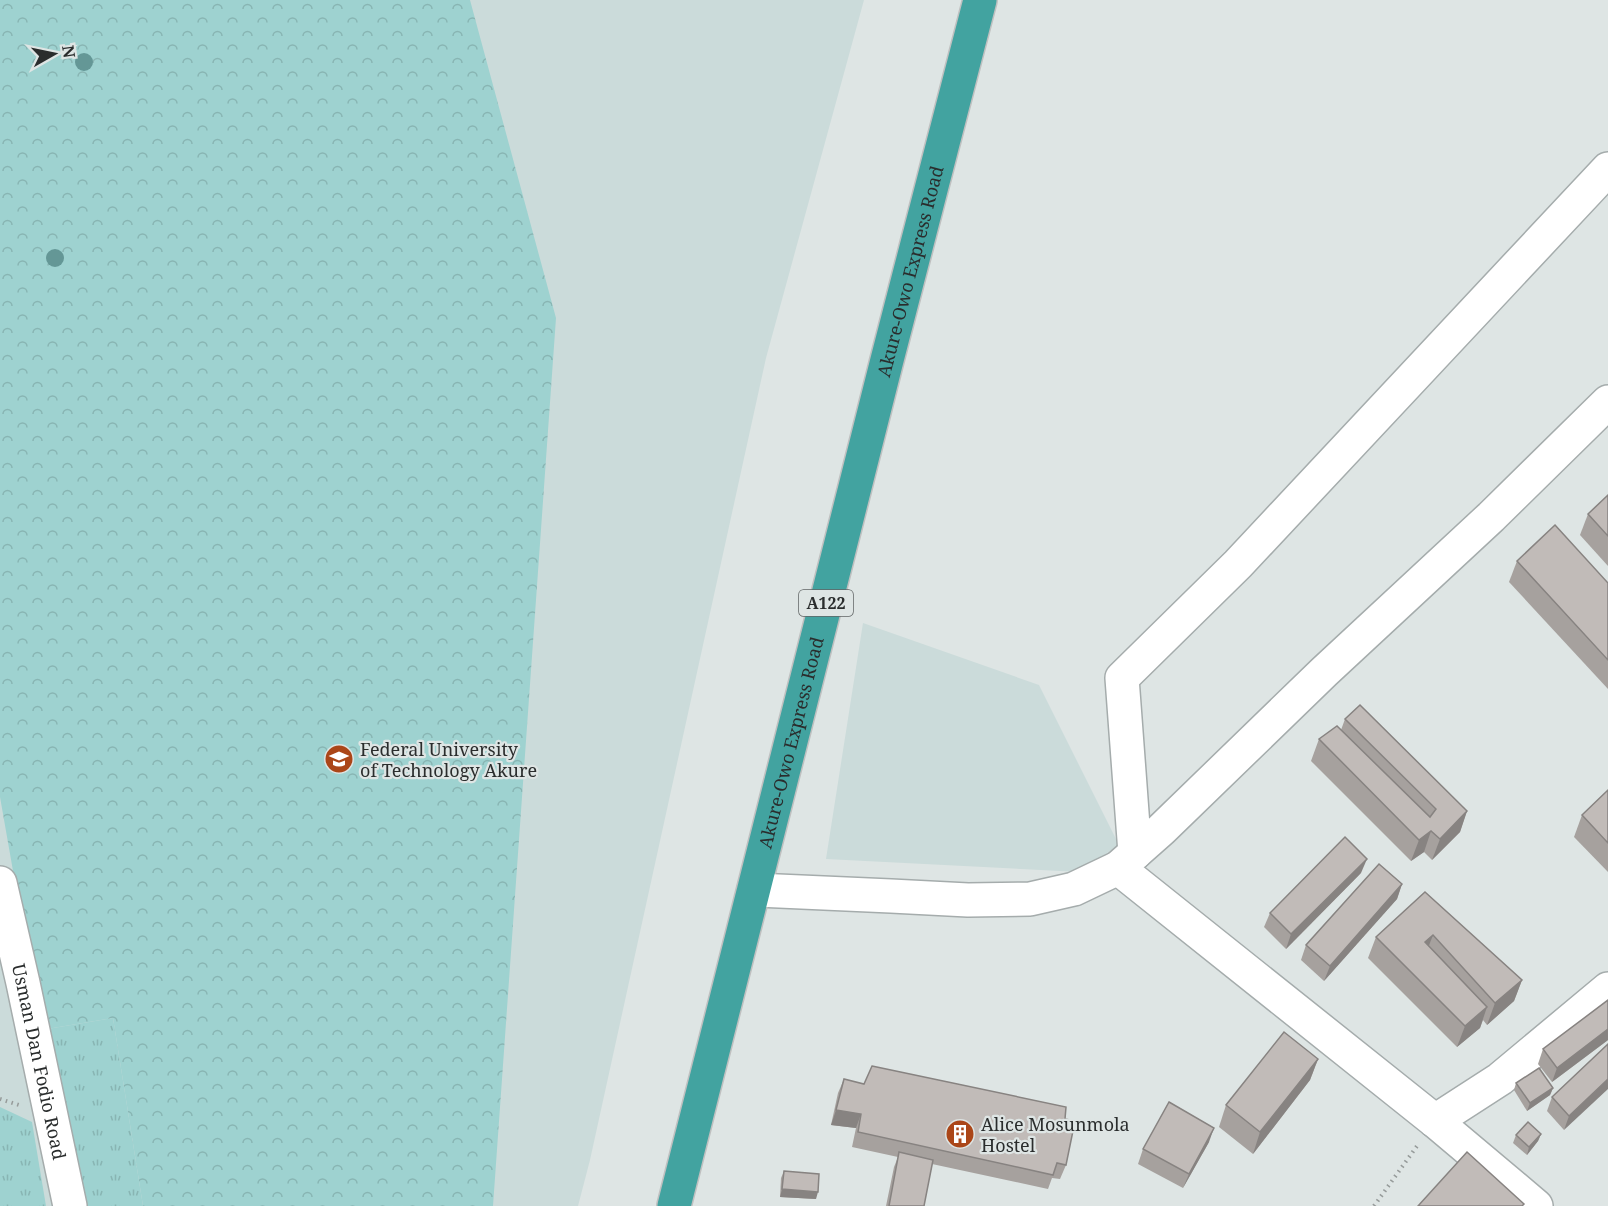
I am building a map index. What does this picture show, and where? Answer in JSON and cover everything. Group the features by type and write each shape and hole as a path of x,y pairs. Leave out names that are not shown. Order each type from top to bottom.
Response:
{"highway":[{"name":"Akure-Owo Express Road","path":"674,1206 884,371 980,0"}],"street":[{"path":"1536,1206 1126,860 1122,678 1238,564 1608,169"},
{"path":"754,890 968,900 1030,900 1074,889 1126,860 1161,830 1324,672 1491,517 1608,402"},
{"name":"Usman Dan Fodio Road","path":"0,883 70,1206"},
{"path":"1435,1121 1500,1079 1608,989"}],"path":[{"path":"1374,1206 1435,1121"}],"shaded area":[{"name":"Federal University of Technology Akure","path":"0,0 864,0 766,358 578,1206 0,1206"},
{"path":"863,623 1039,685 1119,845 1080,872 826,859"}],"green space":[{"name":"Federal University of Technology Akure","path":"0,0 470,0 556,318 493,1206 143,1206 113,1018 41,1030 0,797"},
{"path":"113,1018 143,1206 74,1206 41,1030"},
{"path":"0,1107 32,1122 46,1206 0,1206"}],"building":[{"path":"1608,495 1608,536 1588,514"},
{"path":"1555,525 1608,583 1608,660 1517,561"},
{"path":"1360,705 1467,811 1440,839 1431,831 1419,840 1319,739 1337,726 1430,817 1436,809 1345,719"},
{"path":"1608,790 1608,843 1582,815"},
{"path":"1345,837 1367,859 1291,934 1270,913"},
{"path":"1379,864 1402,884 1330,966 1306,945"},
{"path":"1425,892 1522,980 1495,1003 1433,935 1425,942 1487,1007 1465,1026 1376,937"},
{"path":"1608,1000 1608,1029 1557,1068 1543,1049"},
{"path":"1284,1032 1318,1059 1260,1132 1226,1105"},
{"path":"1608,1044 1608,1079 1569,1116 1552,1097"},
{"name":"Alice Mosunmola Hostel","path":"872,1066 1066,1107 1065,1119 1075,1121 1066,1165 1057,1163 1053,1175 858,1132 861,1114 836,1110 844,1079 864,1084"},
{"path":"1539,1068 1553,1088 1530,1103 1516,1083"},
{"path":"1169,1102 1214,1128 1189,1174 1143,1149"},
{"path":"1528,1122 1541,1134 1529,1147 1516,1135"},
{"path":"899,1152 933,1160 924,1206 889,1206"},
{"path":"1467,1152 1524,1204 1522,1206 1418,1206"},
{"path":"784,1171 819,1174 818,1192 782,1189"}],"place":[{"name":"Federal University of Technology Akure","path":"339,759"},
{"name":"Alice Mosunmola Hostel","path":"960,1134"}]}
